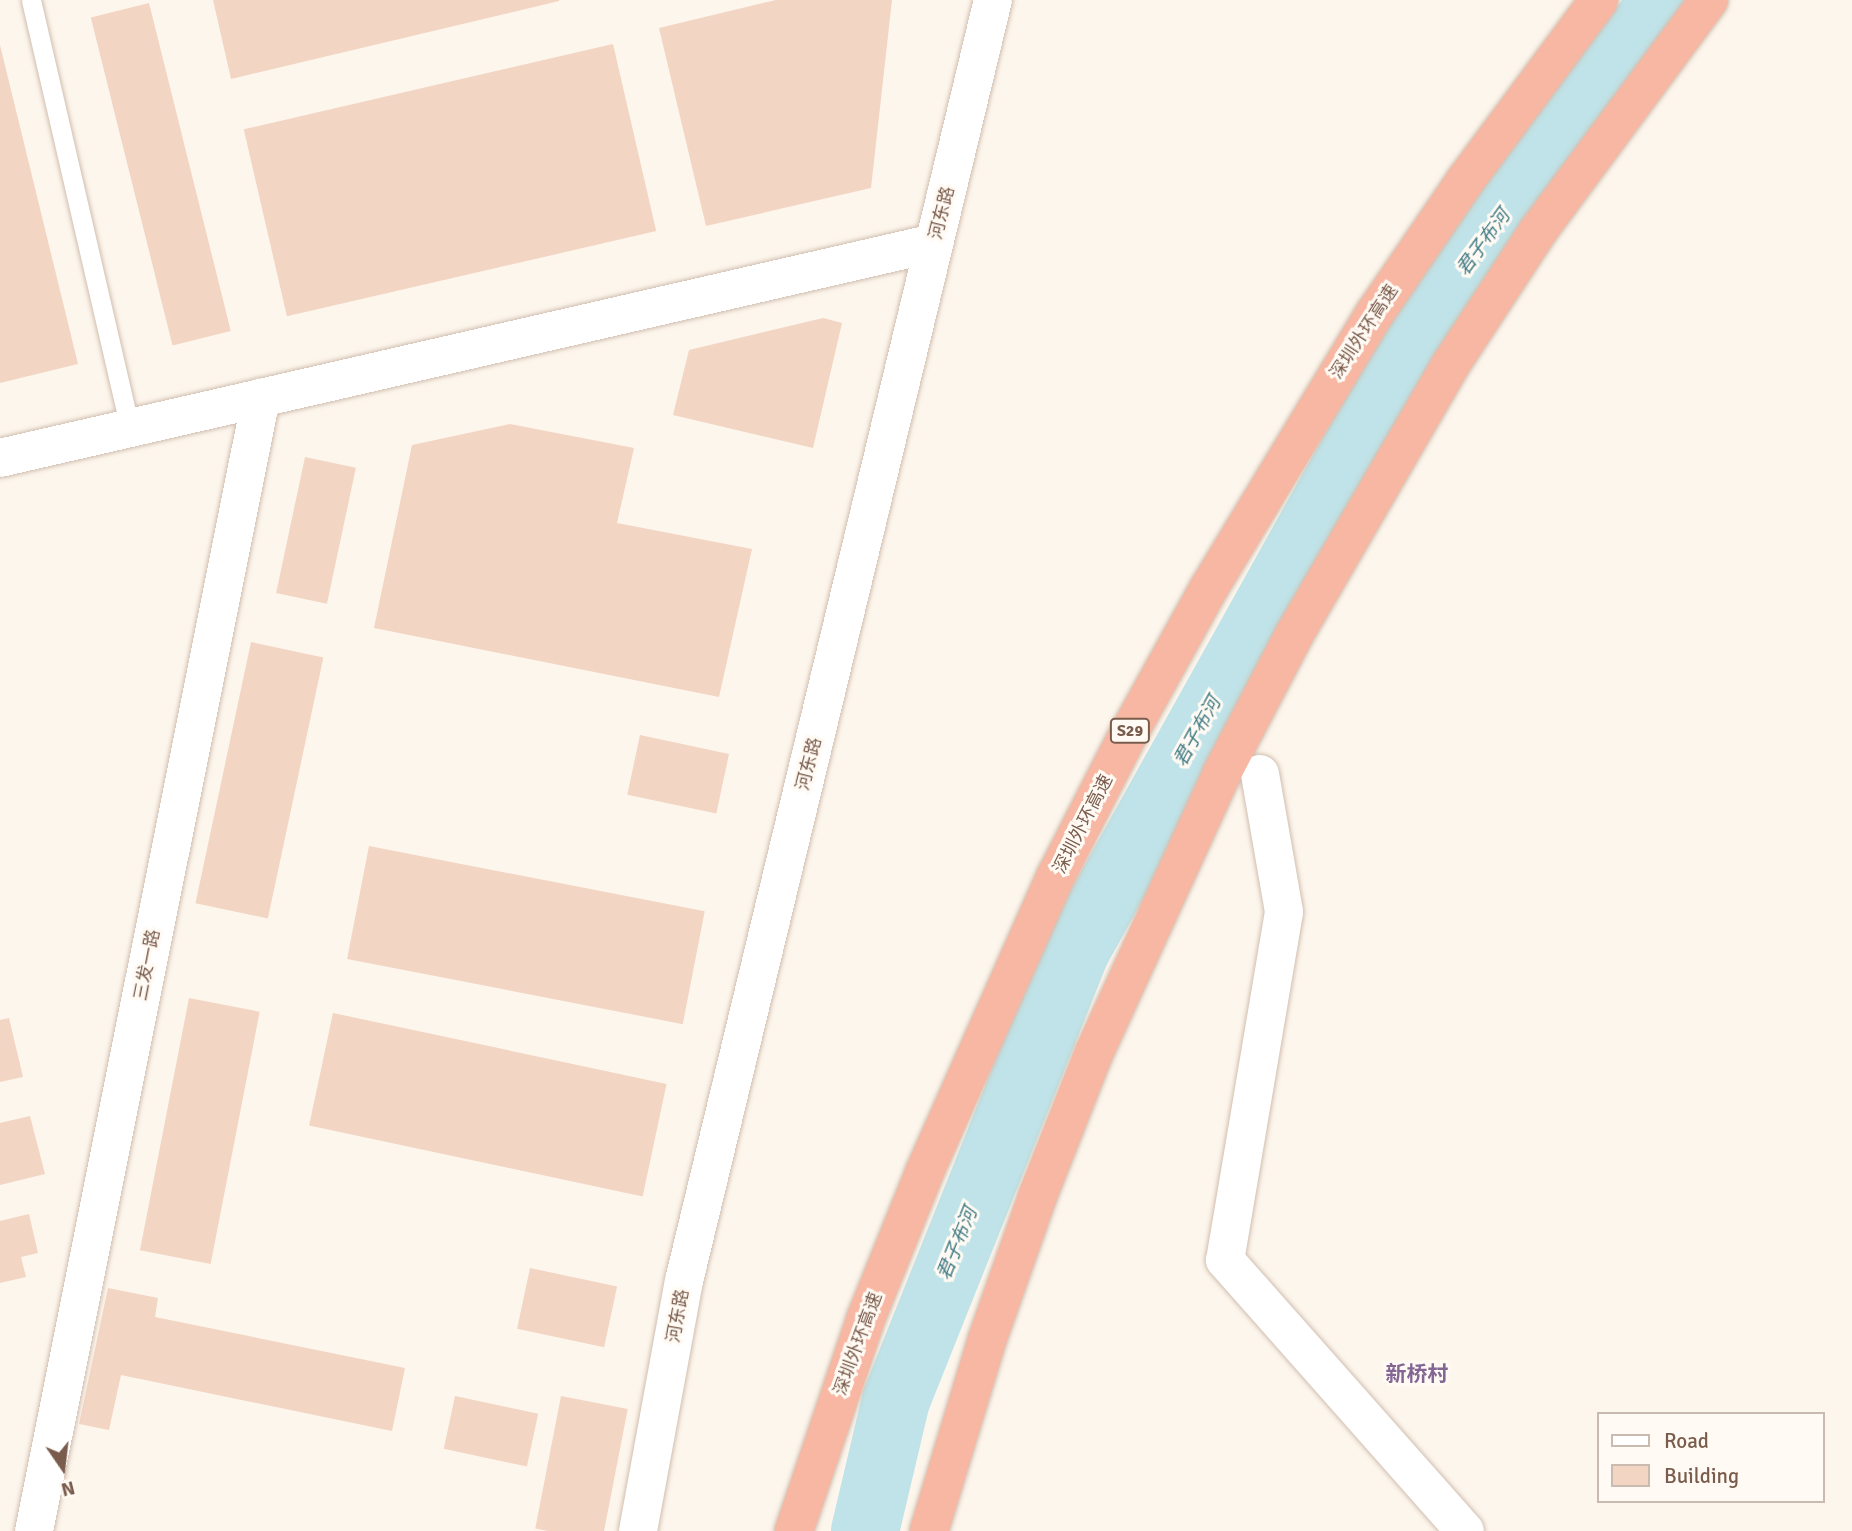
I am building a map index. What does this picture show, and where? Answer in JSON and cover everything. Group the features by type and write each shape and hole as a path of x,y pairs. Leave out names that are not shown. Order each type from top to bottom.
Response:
{"highway":[{"name":"深圳外环高速","path":"794,1531 866,1318 925,1171 1056,876 1130,731 1209,588 1375,313 1465,181 1599,0"},
{"path":"929,1531 986,1340 1038,1195 1099,1041 1222,773 1294,635 1451,364 1538,231 1709,0"}],"street":[{"name":"河东路","path":"638,1531 684,1281 993,0"},
{"path":"0,458 934,243"},
{"name":"三发一路","path":"34,1531 261,398"},
{"path":"1261,774 1283,912 1225,1260 1465,1531"}],"lane":[{"path":"31,0 130,428"}],"building":[{"path":"213,0 559,0 559,1 231,79"},
{"path":"776,0 892,0 871,188 706,226 659,28"},
{"path":"149,3 231,331 173,345 91,18"},
{"path":"613,44 656,231 287,316 244,129"},
{"path":"0,45 78,364 0,383"},
{"path":"823,318 842,323 813,448 673,415 689,350"},
{"path":"510,424 634,448 617,523 752,549 719,697 374,628 412,445"},
{"path":"305,457 356,468 327,604 276,593"},
{"path":"251,642 323,657 268,919 195,903"},
{"path":"640,735 729,754 716,814 627,795"},
{"path":"369,846 705,911 683,1024 347,959"},
{"path":"189,998 260,1012 211,1264 140,1250"},
{"path":"333,1013 667,1084 643,1196 309,1125"},
{"path":"9,1018 23,1077 0,1082 0,1020"},
{"path":"30,1116 45,1174 0,1185 0,1123"},
{"path":"29,1214 38,1253 21,1257 26,1277 0,1283 0,1221"},
{"path":"530,1268 617,1287 604,1347 517,1329"},
{"path":"108,1288 158,1298 155,1317 405,1368 392,1431 121,1375 109,1430 79,1424"},
{"path":"455,1396 538,1414 527,1466 444,1449"},
{"path":"561,1396 628,1409 604,1531 535,1529"}],"waterway":[{"name":"君子布河","path":"865,1531 896,1400 1076,950 1426,322 1664,0"}],"district":[{"name":"新桥村","path":"1417,1374"}]}
